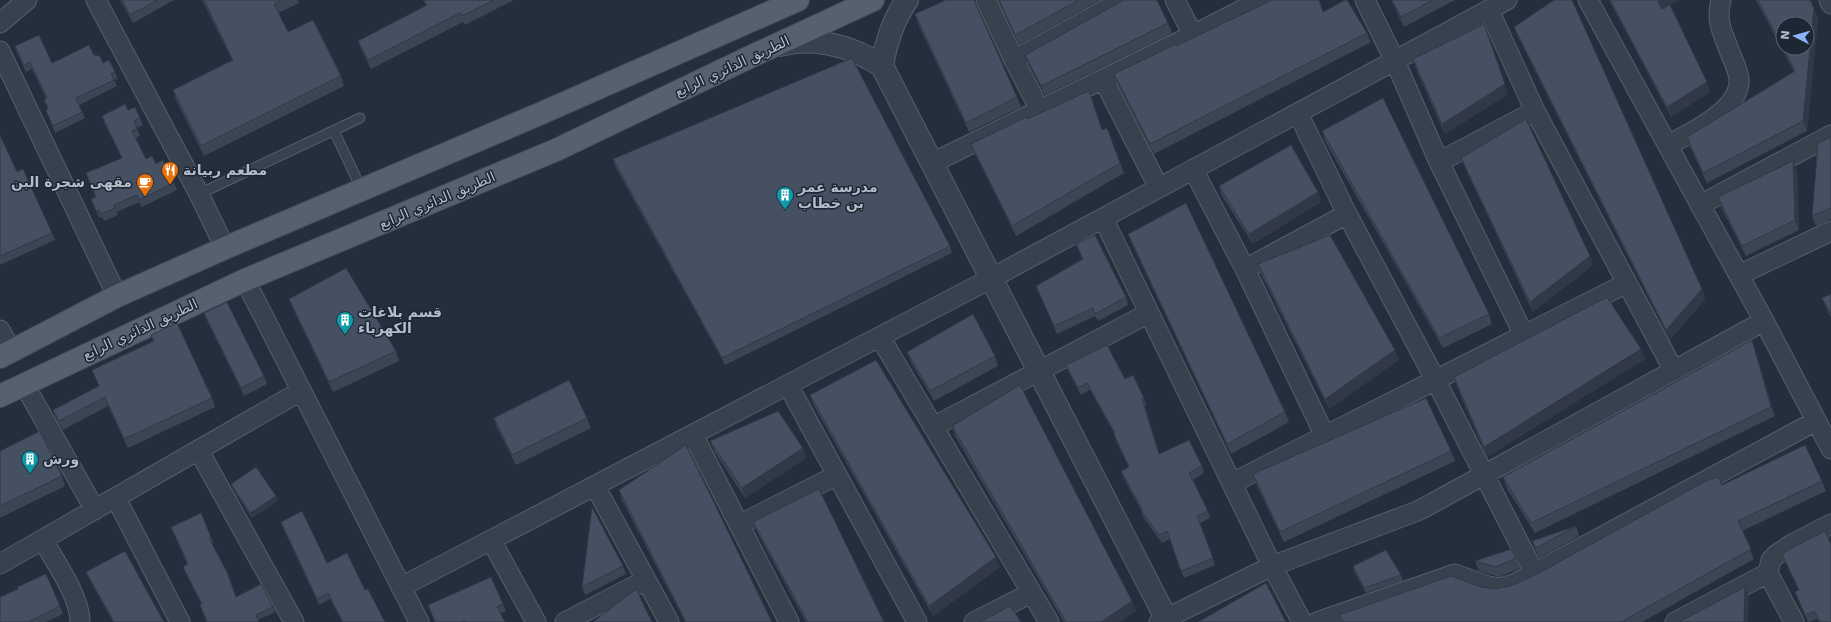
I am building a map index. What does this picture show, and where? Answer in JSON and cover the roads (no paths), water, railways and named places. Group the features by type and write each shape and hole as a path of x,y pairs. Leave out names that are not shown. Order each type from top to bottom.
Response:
{"main road":[{"path":"6,354 117,296 224,248 537,115 798,0"},
{"name":"الطريق الدائري الرابع","path":"0,396 245,280 556,150 873,0"}],"street":[{"path":"0,23 27,0"},
{"path":"96,0 199,194 224,248"},
{"path":"754,19 776,0"},
{"path":"882,66 889,34 907,0"},
{"path":"986,0 1014,60 1040,110"},
{"path":"1014,60 1123,0"},
{"path":"1175,0 1193,35"},
{"path":"932,163 1261,0"},
{"path":"1365,0 1395,61 1438,162 1524,335"},
{"path":"401,587 992,278 1507,0"},
{"path":"1588,0 1764,321 1831,448"},
{"path":"1668,145 1705,125 1718,115 1736,93 1739,80 1737,70 1718,23 1721,0"},
{"path":"1829,0 1831,4"},
{"path":"1489,10 1536,111 1674,371"},
{"path":"770,48 799,42 828,43 857,51 882,66 1040,372 1164,620 1272,566 1420,510 1764,321"},
{"path":"0,51 117,296"},
{"path":"1103,79 1159,188"},
{"path":"1438,162 1536,111"},
{"path":"1298,113 1347,214 1435,379 1534,574"},
{"path":"1700,205 1831,135"},
{"path":"1194,169 1325,436"},
{"path":"1244,269 1347,214"},
{"path":"1103,218 1272,566 1302,622"},
{"path":"1739,275 1831,231"},
{"path":"245,280 419,622"},
{"path":"1232,483 1627,283"},
{"path":"933,428 1149,313"},
{"path":"0,330 6,354"},
{"path":"880,337 1049,622"},
{"path":"24,384 96,510"},
{"path":"788,385 917,622"},
{"path":"0,564 301,391"},
{"path":"1317,622 1455,574 1488,586 1500,588 1514,584 1816,421"},
{"path":"693,435 789,622"},
{"path":"199,451 294,622"},
{"path":"739,525 837,476"},
{"path":"595,486 669,622"},
{"path":"116,498 180,622"},
{"path":"1794,622 1768,573 1771,560 1776,554 1792,544 1831,524"},
{"path":"42,540 71,590 80,614 80,622"},
{"path":"492,540 536,622"},
{"path":"1675,622 1768,573"},
{"path":"565,622 646,580"},
{"path":"974,622 1031,593"}],"lane":[{"path":"199,194 360,118"},
{"path":"334,131 362,190"}],"place":[{"name":"مطعم ربيانة","path":"170,185"},
{"name":"مقهى شجرة البن","path":"145,197"},
{"name":"مدرسة عمر بن خطاب","path":"785,210"},
{"name":"قسم بلاغات الكهرباء","path":"345,335"},
{"name":"ورش","path":"30,474"}]}
